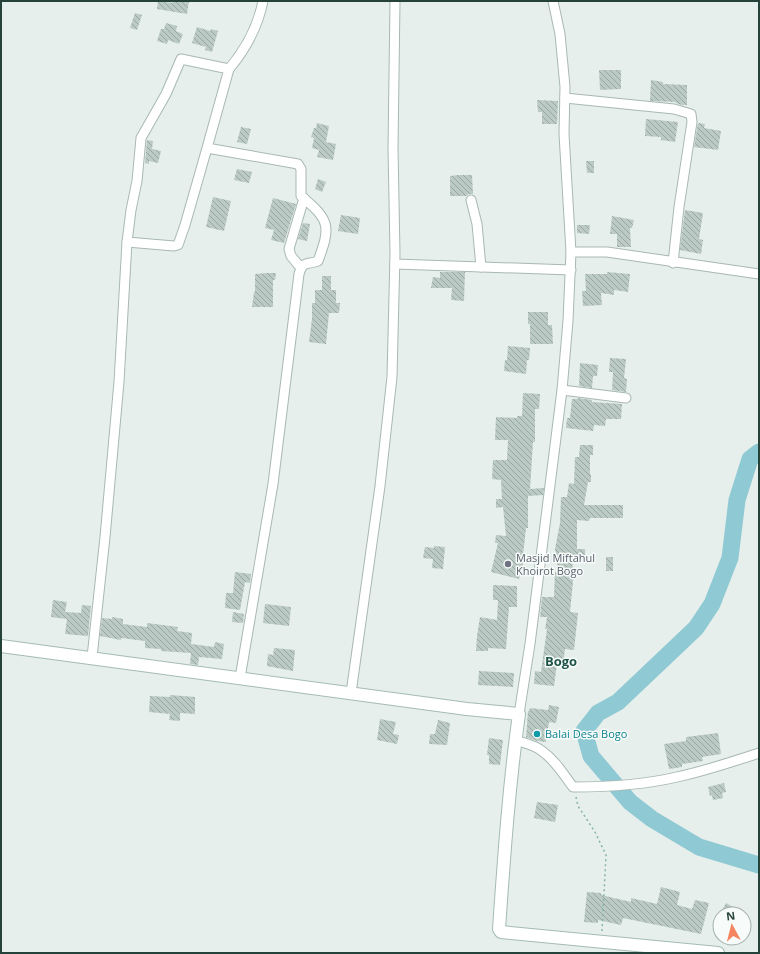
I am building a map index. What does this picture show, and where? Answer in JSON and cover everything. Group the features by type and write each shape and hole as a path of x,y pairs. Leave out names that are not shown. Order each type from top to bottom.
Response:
{"street":[{"path":"127,242 174,246 178,245 229,69 241,55 251,35 262,10 263,1"},
{"path":"351,693 389,417 392,377 395,264 395,1"},
{"path":"553,1 560,34 565,87 564,134 572,252 571,270 562,390 530,644 515,740 502,878 500,931 503,934 718,953"},
{"path":"92,657 105,537 119,382 127,242 131,210 137,181 140,143 150,121 166,94 180,60 183,58 229,69"},
{"path":"565,98 683,111 691,114 692,122 679,208 673,263"},
{"path":"207,148 298,164 301,169 301,196 325,220 326,238 318,261 305,264 301,268 291,333 273,484 240,678"},
{"path":"301,268 291,256 289,249 304,198"},
{"path":"471,200 477,224 482,267"},
{"path":"572,252 607,252 673,263 759,274"},
{"path":"395,264 571,270"},
{"path":"562,390 626,398"},
{"path":"1,646 92,657 467,709 519,714"},
{"path":"515,740 534,746 542,751 552,760 573,787 626,785 676,778 759,753"}],"path":[{"path":"573,787 578,806 595,832 606,856 602,942"}],"building":[{"path":"158,1 173,3 173,1 189,1 187,14 157,9"},
{"path":"135,13 142,15 137,30 130,28"},
{"path":"166,23 177,26 176,31 183,34 179,44 168,40 167,44 157,41 161,29 164,29"},
{"path":"197,27 210,31 211,29 218,31 212,52 205,50 206,47 192,43"},
{"path":"599,70 621,70 621,89 600,90"},
{"path":"651,80 663,82 663,84 687,85 687,105 682,105 676,102 650,101"},
{"path":"537,100 558,101 557,124 542,124 542,112 538,112"},
{"path":"646,119 678,122 675,142 661,140 661,137 645,136"},
{"path":"317,123 329,126 326,142 336,144 333,160 317,157 319,150 312,148 314,138 311,137"},
{"path":"698,123 705,124 704,128 721,131 718,150 694,147"},
{"path":"241,127 251,129 247,144 237,142"},
{"path":"147,140 153,141 152,149 161,151 158,163 149,161 149,164 145,163"},
{"path":"586,161 594,161 594,173 587,173"},
{"path":"237,169 252,172 249,183 234,180"},
{"path":"472,175 473,194 466,196 450,196 450,176"},
{"path":"318,179 326,182 322,192 315,189"},
{"path":"213,197 231,201 224,231 206,227"},
{"path":"273,198 296,204 284,243 271,240 274,230 265,228"},
{"path":"685,210 703,213 699,239 703,240 701,254 680,250"},
{"path":"341,215 360,218 358,234 338,231"},
{"path":"612,216 634,220 632,228 630,228 631,247 617,247 617,234 610,234"},
{"path":"303,223 310,224 307,241 298,239"},
{"path":"577,225 590,225 589,234 577,233"},
{"path":"440,272 465,272 464,301 451,300 452,288 431,288 433,277 440,278"},
{"path":"607,272 630,274 628,292 614,290 614,295 601,293 602,305 583,306 582,291 586,291 585,274 607,274"},
{"path":"276,273 275,280 273,280 273,307 252,307 255,292 255,274"},
{"path":"322,276 331,276 331,290 336,290 336,303 340,303 339,313 329,313 326,344 309,342 312,319 312,303 315,303 315,290 322,290"},
{"path":"528,312 548,312 548,325 552,325 553,344 530,344 530,324 528,324"},
{"path":"508,346 530,348 526,374 504,371 505,360 507,360"},
{"path":"610,358 626,359 624,378 627,379 626,392 612,390 613,372 609,372"},
{"path":"580,363 598,365 597,376 593,376 592,388 579,386"},
{"path":"523,393 540,394 539,409 535,409 535,442 533,442 530,489 544,488 543,495 528,496 528,528 526,528 523,555 525,556 519,579 491,572 498,543 495,543 496,535 506,536 503,507 496,508 496,499 502,499 501,480 492,479 493,460 507,460 508,440 495,440 496,417 517,418 517,416 522,416"},
{"path":"578,398 592,400 592,402 622,404 621,419 606,419 605,426 594,425 593,431 566,428 567,418 570,418 572,399"},
{"path":"580,445 593,445 593,455 590,455 591,482 588,482 584,505 623,505 623,518 590,518 589,521 577,520 577,549 585,549 585,556 572,556 574,572 570,612 578,613 574,650 565,649 563,664 557,664 554,686 534,684 535,671 541,672 547,629 545,629 547,617 540,617 542,597 554,597 555,572 557,572 557,555 555,549 560,523 561,497 567,497 569,483 574,484 575,457 579,457"},
{"path":"434,546 445,547 443,569 432,568 433,559 423,558 425,547 434,548"},
{"path":"606,557 613,557 613,571 606,571"},
{"path":"235,572 251,574 250,583 245,582 240,610 225,608 226,593 233,593"},
{"path":"493,585 517,586 517,607 509,607 506,649 488,648 488,651 476,651 480,617 497,620 498,600 493,600"},
{"path":"53,600 67,602 65,612 81,613 82,605 91,606 88,636 65,634 67,619 51,617"},
{"path":"265,604 291,607 289,626 263,623"},
{"path":"233,612 244,614 243,623 232,622"},
{"path":"112,617 123,619 123,624 147,627 147,623 178,627 177,631 192,633 191,644 214,647 215,642 224,644 222,659 199,657 198,665 190,664 191,653 161,651 161,649 145,648 145,641 121,638 121,640 100,636 102,618 112,619"},
{"path":"274,648 295,650 293,671 267,666 268,654 273,655"},
{"path":"479,671 514,673 513,687 478,685"},
{"path":"170,695 195,697 195,714 180,713 180,721 169,720 170,714 149,712 150,696 170,697"},
{"path":"549,705 559,707 556,723 549,722 546,742 537,741 526,737 528,711 530,708 548,710"},
{"path":"380,719 396,722 393,734 399,735 397,744 377,740"},
{"path":"438,720 450,723 447,745 429,744 430,734 435,734"},
{"path":"718,733 721,754 702,757 703,761 682,764 682,767 669,769 664,744 686,741 686,737"},
{"path":"489,738 503,740 500,765 489,764 489,755 487,755"},
{"path":"724,783 726,792 722,793 723,798 713,800 712,795 710,796 708,787"},
{"path":"537,802 558,805 555,822 534,818"},
{"path":"661,887 680,892 677,905 692,909 695,900 709,903 701,934 623,918 621,925 598,920 598,923 584,922 587,892 601,893 601,895 631,902 631,898 657,904"},
{"path":"726,903 731,906 724,906"}],"waterway":[{"path":"759,452 750,459 737,500 730,558 712,604 696,628 618,702 598,713 584,731 591,756 630,802 652,819 699,847 759,865"}],"place":[{"name":"Masjid Miftahul Khoirot Bogo","path":"508,564"},
{"name":"Balai Desa Bogo","path":"537,734"}],"district":[{"name":"Bogo","path":"561,661"}]}
